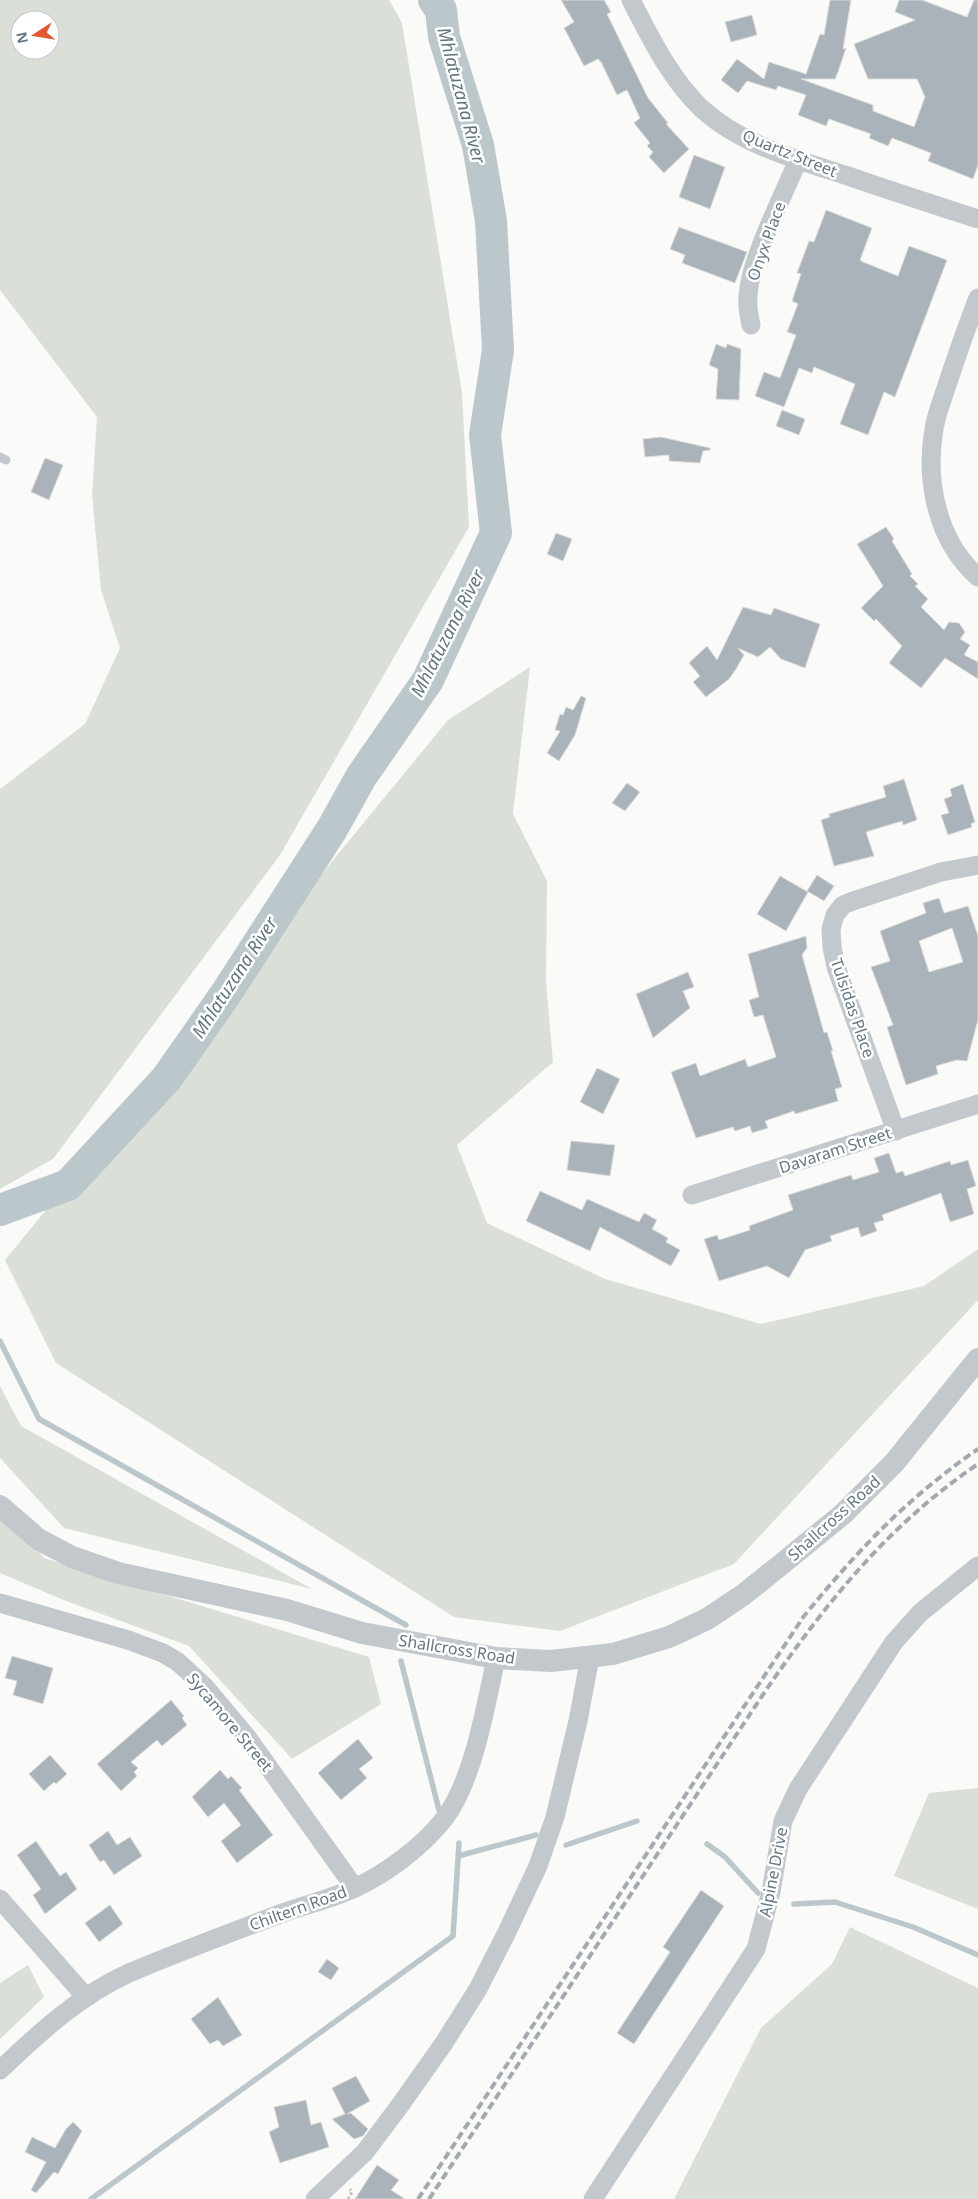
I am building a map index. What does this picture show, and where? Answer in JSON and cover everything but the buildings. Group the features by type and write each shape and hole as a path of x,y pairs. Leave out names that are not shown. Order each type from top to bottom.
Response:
{"street":[{"name":"Quartz Street","path":"631,0 662,58 702,108 727,126 755,142 798,160 978,219"},
{"name":"Onyx Place","path":"751,325 748,297 750,285 756,264 798,160"},
{"path":"978,298 970,339 934,428 931,463 934,498 943,529 955,552 978,577"},
{"name":"Tulsidas Place","path":"896,1130 836,967 831,929 835,915 843,905 852,901 941,872 978,865"},
{"name":"Davaram Street","path":"692,1195 978,1104"},
{"name":"Shallcross Road","path":"0,1506 38,1539 72,1557 118,1573 286,1610 362,1632 496,1658 550,1661 590,1657 639,1648 669,1637 707,1619 743,1595 843,1514 894,1463 978,1360"},
{"name":"Alpine Drive","path":"593,2199 756,1948 772,1892 783,1821 798,1789 894,1642 920,1613 978,1566"},
{"name":"Sycamore Street","path":"0,1603 128,1640 163,1653 178,1662 206,1688 246,1737 355,1888"},
{"path":"315,2199 365,2152 401,2104 444,2043 468,2004 506,1934 538,1866 556,1817 578,1721 590,1657"},
{"name":"Chiltern Road","path":"0,2070 85,1996 128,1974 282,1913 355,1888 386,1870 417,1847 444,1819 461,1788 472,1757 496,1658"},
{"path":"0,1899 85,1996"}],"path":[{"path":"348,2199 352,2192"}],"shaded area":[{"path":"0,0 389,0 402,23 462,393 469,527 280,855 53,1159 0,1189 0,789 85,724 120,648 101,590 92,495 97,417 0,290"},
{"path":"530,667 513,814 547,881 546,982 553,1062 457,1145 487,1223 605,1279 761,1324 924,1286 978,1249 978,1300 734,1564 560,1631 454,1617 56,1363 5,1260 448,720"},
{"path":"0,1386 21,1426 312,1589 64,1528 0,1458"},
{"path":"0,1511 44,1558 369,1657 381,1704 292,1759 189,1646 66,1601 0,1573"},
{"path":"978,1788 978,1909 894,1876 929,1793"},
{"path":"850,1927 978,1988 978,2199 674,2199 761,2028 832,1964"},
{"path":"28,1965 44,1997 0,2039 0,1983"}],"waterway":[{"name":"Mhlatuzana River","path":"0,1210 68,1185 167,1078 227,992 332,829 361,777 428,680 496,533 485,435 498,350 491,221 478,145 444,37 441,10 434,0"},
{"path":"0,1341 39,1419 406,1625"},
{"path":"401,1661 439,1810"},
{"path":"566,1845 637,1821"},
{"path":"458,1856 536,1835"},
{"path":"91,2199 453,1936 459,1843"},
{"path":"707,1844 725,1857 758,1893"},
{"path":"794,1904 835,1902 913,1927 978,1955"}],"railway":[{"path":"418,2199 804,1616 844,1569 885,1526 928,1487 978,1449"},
{"path":"429,2199 766,1690 812,1626 887,1539 915,1513 978,1464"}]}
